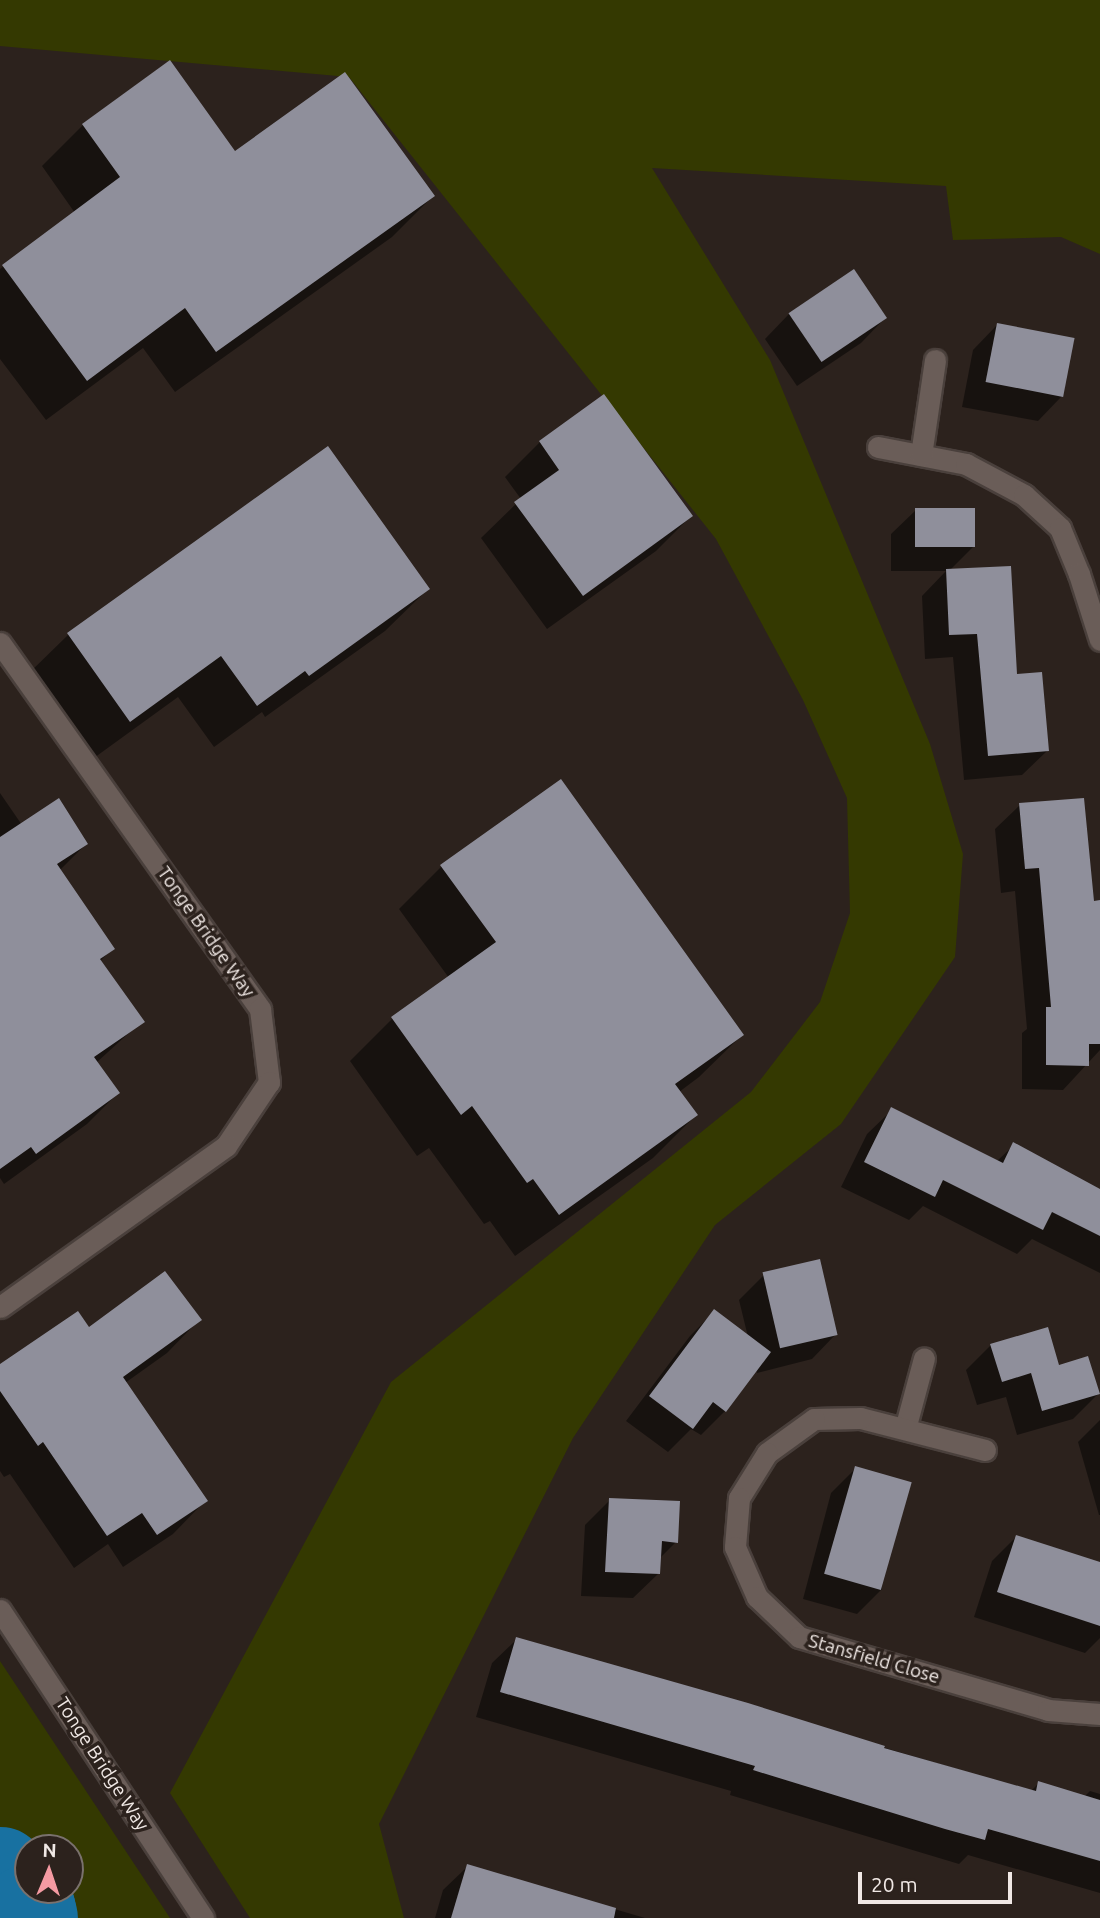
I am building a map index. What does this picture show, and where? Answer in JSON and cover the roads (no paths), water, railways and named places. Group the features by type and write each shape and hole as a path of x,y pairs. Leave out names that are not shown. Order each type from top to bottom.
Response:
{"street":[{"path":"921,455 935,360"},
{"path":"878,447 966,464 1024,495 1060,528 1079,574 1100,640"},
{"name":"Tonge Bridge Way","path":"0,643 260,1009 270,1082 226,1146 0,1307"},
{"path":"905,1429 924,1358"},
{"name":"Stansfield Close","path":"985,1450 860,1418 814,1419 767,1453 739,1498 735,1547 757,1597 799,1637 1048,1710 1100,1714"},
{"name":"Tonge Bridge Way","path":"0,1610 203,1918"}],"waterway":[{"path":"0,1873 29,1910 31,1918"}]}
